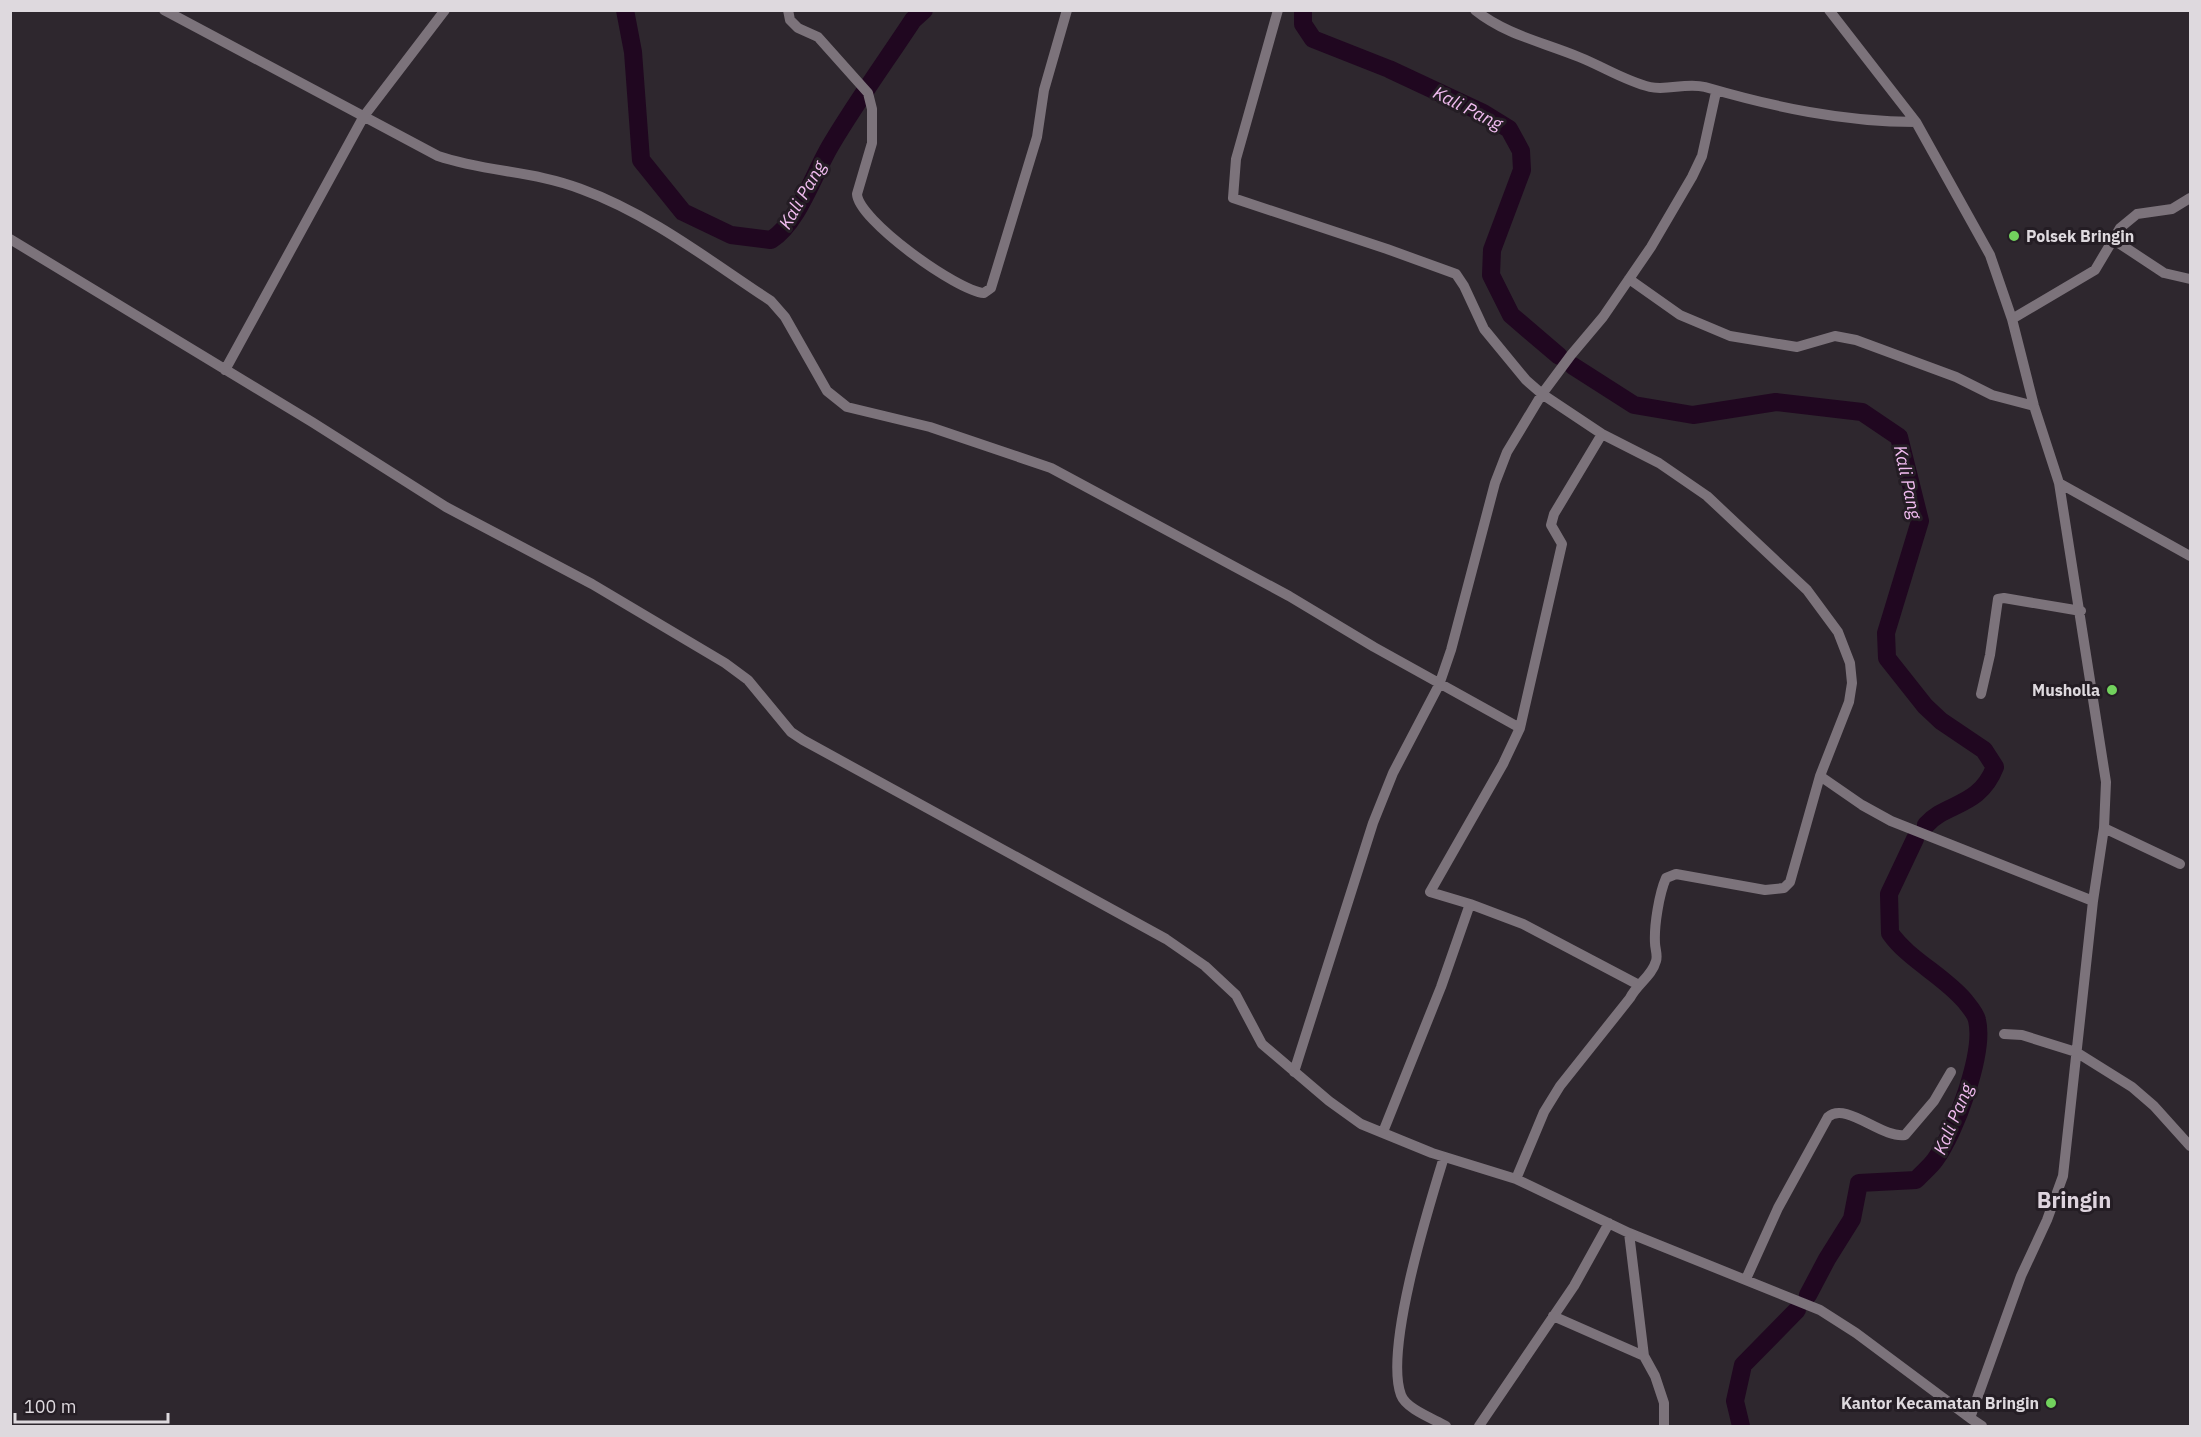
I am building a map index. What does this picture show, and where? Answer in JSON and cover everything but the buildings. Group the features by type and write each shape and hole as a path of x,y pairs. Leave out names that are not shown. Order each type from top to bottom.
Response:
{"street":[{"path":"164,10 438,156 471,166 528,174 579,188 643,217 771,301 785,317 827,391 837,401 856,410 974,440 1051,468 1289,596 1439,684 1520,728"},
{"path":"225,370 364,116 445,10"},
{"path":"788,10 790,20 798,28 818,37 868,93 873,109 872,143 857,194 858,202 874,222 936,272 974,291 984,293 991,288 1020,199 1037,136 1044,90 1067,10"},
{"path":"1278,10 1236,159 1233,198 1456,274 1484,329 1507,359 1542,394 1602,434 1659,463 1707,496 1808,590 1838,632 1850,663 1852,682 1848,702 1820,776 1790,882 1784,888 1765,890 1676,874 1666,878 1661,891 1654,941 1657,958 1648,976 1637,984 1629,998 1560,1086 1544,1112 1516,1179"},
{"path":"1475,10 1488,21 1514,33 1578,56 1638,83 1662,88 1693,85 1825,116 1916,122"},
{"path":"1829,10 1916,122 1990,255 2012,319 2034,406 2059,483 2081,611 2106,782 2104,828 2092,901 2063,1176 2048,1220 2021,1276 1970,1418"},
{"path":"1294,1072 1373,823 1393,773 1439,684 1451,650 1496,483 1507,452 1542,394 1629,279 1692,177 1702,156 1716,92"},
{"path":"2012,319 2095,270 2120,228 2137,214 2172,209 2190,198"},
{"path":"10,239 446,507 592,584 725,663 748,680 790,732 803,740 1166,939 1222,980 1236,995 1262,1044 1361,1124 1444,1157 1516,1179 1629,1233 1820,1310 1856,1333 1982,1426"},
{"path":"2114,240 2164,273 2190,279"},
{"path":"1629,279 1680,315 1730,336 1797,347 1834,336 1856,340 1956,377 1992,395 2034,406"},
{"path":"1602,434 1554,514 1551,525 1562,544 1520,728 1503,764 1431,892 1523,924 1637,984"},
{"path":"2059,483 2190,556"},
{"path":"1981,694 1990,656 1998,599 2008,598 2081,611"},
{"path":"1820,776 1862,805 1891,821 2092,901"},
{"path":"2104,828 2180,864"},
{"path":"1383,1132 1441,987 1470,904"},
{"path":"2004,1034 2022,1035 2076,1052 2132,1087 2154,1106 2190,1146"},
{"path":"1746,1279 1778,1208 1828,1117 1842,1113 1893,1134 1905,1135 1934,1101 1951,1072"},
{"path":"1444,1157 1424,1222 1408,1289 1398,1353 1399,1385 1404,1400 1446,1426"},
{"path":"1479,1426 1574,1286 1609,1223"},
{"path":"1629,1233 1644,1356 1655,1376 1664,1403 1664,1426"},
{"path":"1553,1316 1644,1356"}],"waterway":[{"name":"Kali Pang","path":"625,10 633,52 641,160 683,212 731,235 771,240 781,232 798,209 825,155 861,96 913,20 924,10"},
{"name":"Kali Pang","path":"1303,10 1303,24 1313,39 1389,69 1483,113 1509,129 1521,151 1522,170 1492,250 1491,275 1511,315 1559,356"},
{"name":"Kali Pang","path":"1573,366 1634,405 1693,415 1776,402 1862,412 1899,437 1920,521 1886,633 1887,658 1925,706 1941,721 1984,750 1995,767 1980,790 1926,825"},
{"name":"Kali Pang","path":"1808,1295 1852,1219 1859,1183 1916,1180 1933,1163 1943,1148 1959,1113 1977,1052 1977,1020 1974,1013 1947,983 1907,951 1890,933 1889,894 1915,839"},
{"name":"Kali Pang","path":"1741,1426 1735,1401 1743,1365 1797,1310"}],"place":[{"name":"Polsek Bringin","path":"2014,236"},
{"name":"Musholla","path":"2112,690"},
{"name":"Kantor Kecamatan Bringin","path":"2051,1403"}],"district":[{"name":"Bringin","path":"2074,1199"}]}
